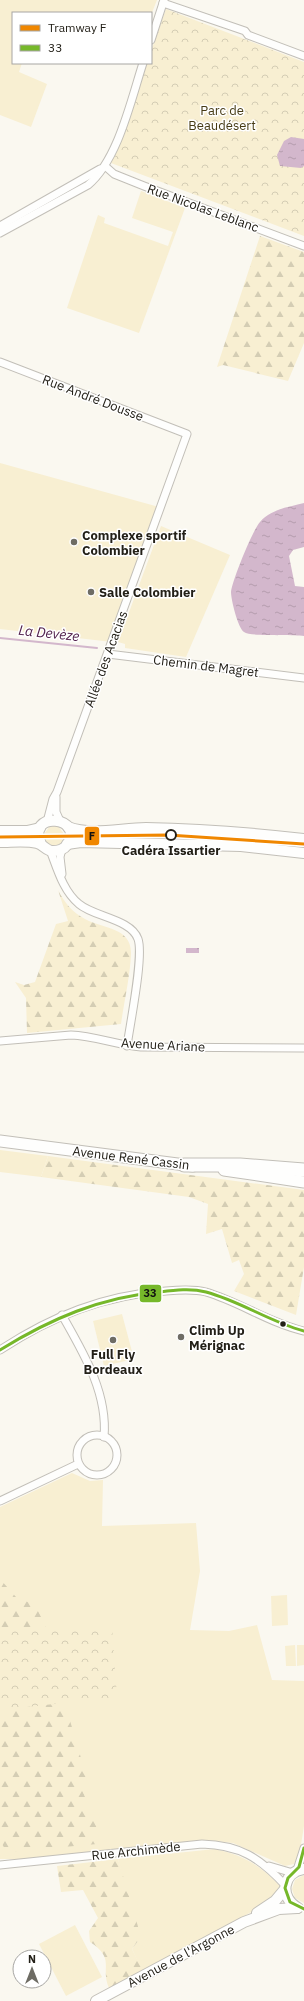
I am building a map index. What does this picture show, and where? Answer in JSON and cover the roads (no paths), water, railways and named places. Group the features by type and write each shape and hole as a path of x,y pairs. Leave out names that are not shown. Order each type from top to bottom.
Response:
{"highway":[{"path":"184,1165 240,1165 304,1170"}],"main road":[{"name":"Avenue René Cassin","path":"0,1142 262,1175 304,1182"},
{"name":"Avenue René Cassin","path":"262,1175 304,1178"}],"street":[{"path":"152,37 164,2 245,31 248,35 304,56"},
{"path":"0,233 88,185 95,179 105,166 114,149 143,64"},
{"path":"0,226 105,166"},
{"name":"Rue Nicolas Leblanc","path":"105,166 114,174 304,246"},
{"name":"Rue André Dousse","path":"0,362 187,434"},
{"name":"Allée des Acacias","path":"43,825 57,792 108,654 187,434"},
{"name":"Chemin de Magret","path":"108,654 304,678"},
{"name":"Allée des Acacias","path":"57,792 56,809 64,824"},
{"path":"0,832 31,830 53,820 77,830 95,831 137,828 210,830 304,839"},
{"path":"64,824 70,836 60,857 64,882"},
{"path":"41,844 38,836 43,825"},
{"path":"0,842 41,844 50,850 59,875 69,893 79,904 88,910 126,926 133,932 138,940 139,958 127,1046"},
{"path":"50,850 81,842 241,846 304,853"},
{"path":"274,849 282,846 304,848"},
{"name":"Avenue Ariane","path":"0,1040 76,1035 127,1046 304,1048"},
{"path":"0,1350 25,1333 62,1315 94,1303 137,1294 173,1290 204,1292 237,1304 270,1321 304,1331"},
{"path":"62,1315 76,1340 99,1390 105,1423 104,1437"},
{"path":"97,1435 104,1437 109,1439 115,1449 116,1461 113,1467 102,1474 89,1474 78,1464 77,1451 84,1440 97,1435"},
{"path":"0,1501 78,1464"},
{"name":"Rue Archimède","path":"0,1865 210,1844 236,1850 252,1856 267,1865 285,1887"},
{"path":"298,1870 304,1848"},
{"name":"Rue Archimède","path":"267,1865 298,1870"},
{"name":"Avenue de l'Argonne","path":"96,2001 244,1922 275,1901 298,1870"},
{"path":"285,1887 288,1900 302,1909"},
{"name":"Avenue de l'Argonne","path":"244,1922 279,1909 302,1909"}],"water":[{"path":"291,137 304,139 304,166 301,168 280,166 277,155 284,141"},
{"path":"304,503 304,547 293,550 289,556 295,586 304,587 304,636 248,634 244,632 237,620 231,592 235,577 248,544 260,522 269,514 280,509"},
{"path":"186,948 199,948 199,953 186,953"}],"waterway":[{"name":"La Devèze","path":"0,638 97,648"}],"tram line":[{"name":"F","path":"0,837 168,835 304,844"}],"place":[{"name":"Complexe sportif Colombier","path":"74,542"},
{"name":"Salle Colombier","path":"91,592"},
{"name":"Cadéra Issartier","path":"171,835"},
{"name":"Climb Up Mérignac","path":"181,1337"},
{"name":"Full Fly Bordeaux","path":"113,1340"}],"park label":[{"name":"Parc de Beaudésert","path":"222,118"}]}
